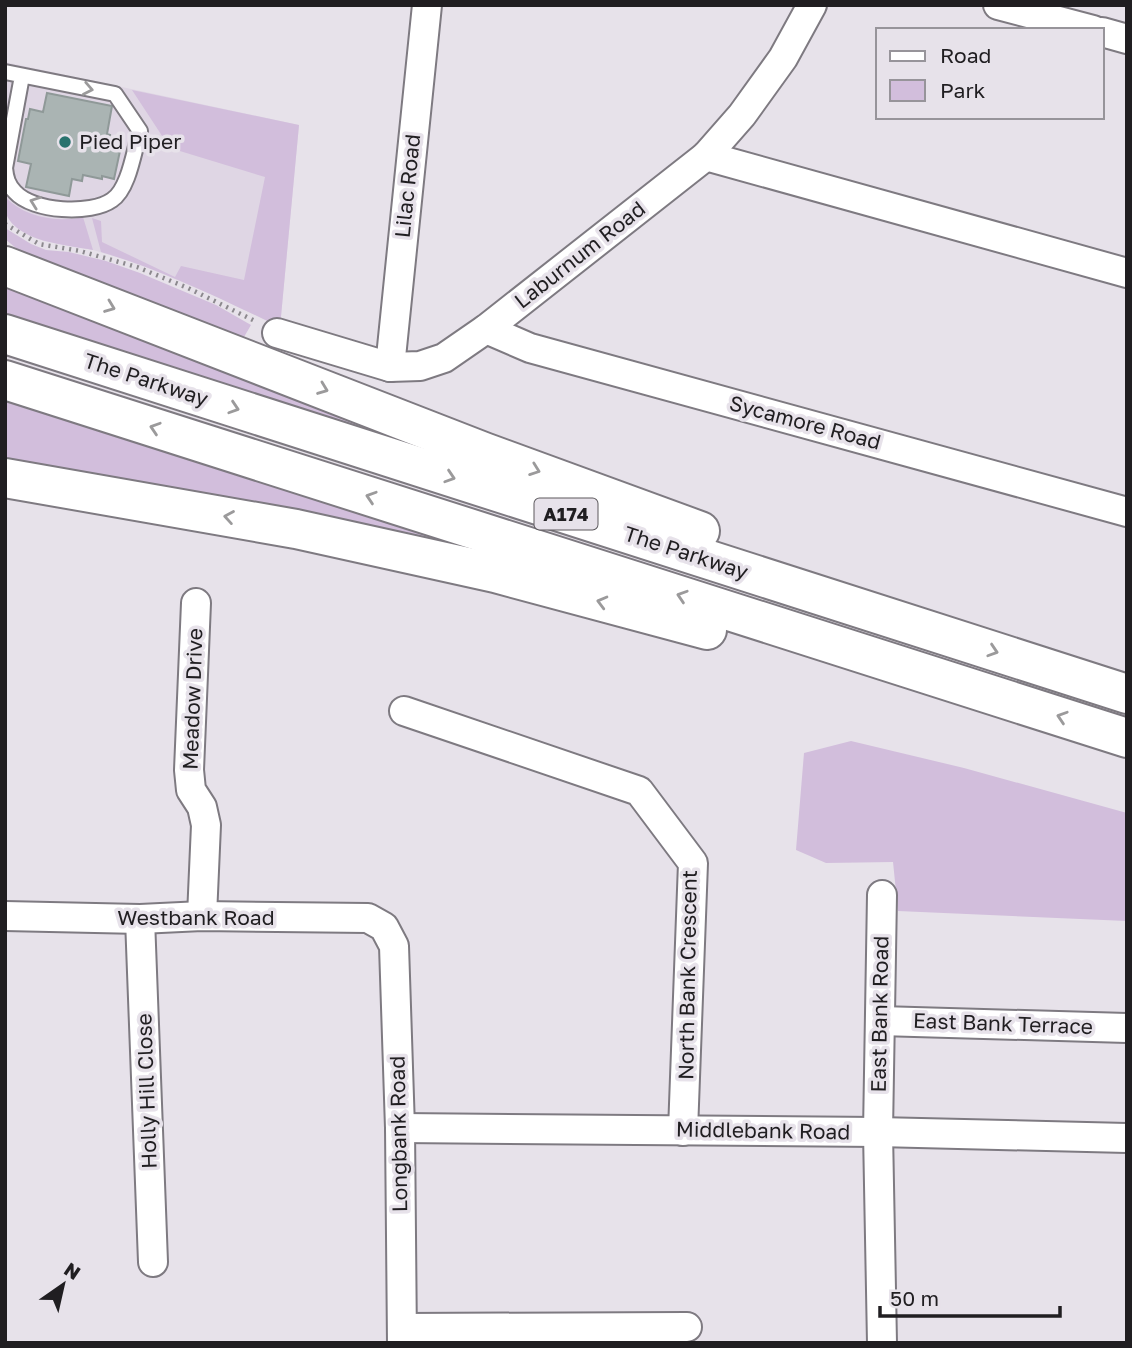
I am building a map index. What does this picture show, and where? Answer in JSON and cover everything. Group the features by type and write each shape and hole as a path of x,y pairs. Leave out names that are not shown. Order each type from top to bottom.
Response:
{"highway":[{"name":"A174","path":"8,264 484,452 713,536 958,640"},
{"name":"The Parkway","path":"5,334 1127,694"},
{"name":"The Parkway","path":"5,380 1127,738"},
{"name":"A174","path":"13,482 296,528 495,573 739,638 908,669"}],"street":[{"name":"Lilac Road","path":"390,367 427,5"},
{"name":"Laburnum Road","path":"278,333 390,367 420,366 444,358 486,329 706,156 742,115 783,58 812,5"},
{"path":"998,5 1085,28"},
{"path":"1104,32 1127,38"},
{"path":"706,156 1127,272"},
{"name":"Sycamore Road","path":"486,329 530,348 1127,512"},
{"name":"Meadow Drive","path":"196,603 189,769 191,790 202,807 206,825 202,916"},
{"name":"North Bank Crescent","path":"404,711 639,791 693,863 683,1131"},
{"name":"East Bank Road","path":"882,895 878,1132 882,1343"},
{"name":"Westbank Road","path":"5,916 139,919 202,916 368,918 384,927"},
{"name":"Holly Hill Close","path":"139,919 153,1262"},
{"name":"Longbank Road","path":"384,927 394,946 400,1128 402,1336"},
{"name":"East Bank Terrace","path":"880,1021 1127,1028"},
{"name":"Middlebank Road","path":"400,1128 878,1132 1127,1138"},
{"path":"402,1336 687,1327"}],"lane":[{"path":"5,72 115,94 140,131 123,188 112,200 92,208 71,210 36,205 17,194 6,180 5,168 22,76"}],"path":[{"path":"5,224 39,244 80,251 137,267 188,288 278,333"}],"shaded area":[{"path":"5,62 299,125 280,327 137,263 93,250 44,241 30,236 11,221 5,212"}],"green space":[{"path":"132,90 299,125 280,327 169,276 101,252 92,218 101,221 102,242 175,277 181,266 244,280 265,177 170,148"},
{"path":"5,197 31,214 41,217 83,217 93,250 44,241 21,231 6,214"},
{"path":"5,228 46,250 69,252 106,261 140,273 216,305 251,325 244,337 33,262 5,239"},
{"path":"5,278 362,417 358,427 5,313"},
{"path":"5,400 485,552 60,468 54,471 5,463"},
{"path":"851,741 964,768 1127,813 1127,921 898,911 893,862 826,863 796,850 804,753"}],"building":[{"name":"Pied Piper","path":"47,93 112,106 107,148 120,151 114,179 83,175 82,181 72,179 69,196 26,187 31,164 18,161 26,119 30,109 43,112"}],"place":[{"name":"Pied Piper","path":"65,142"}]}
